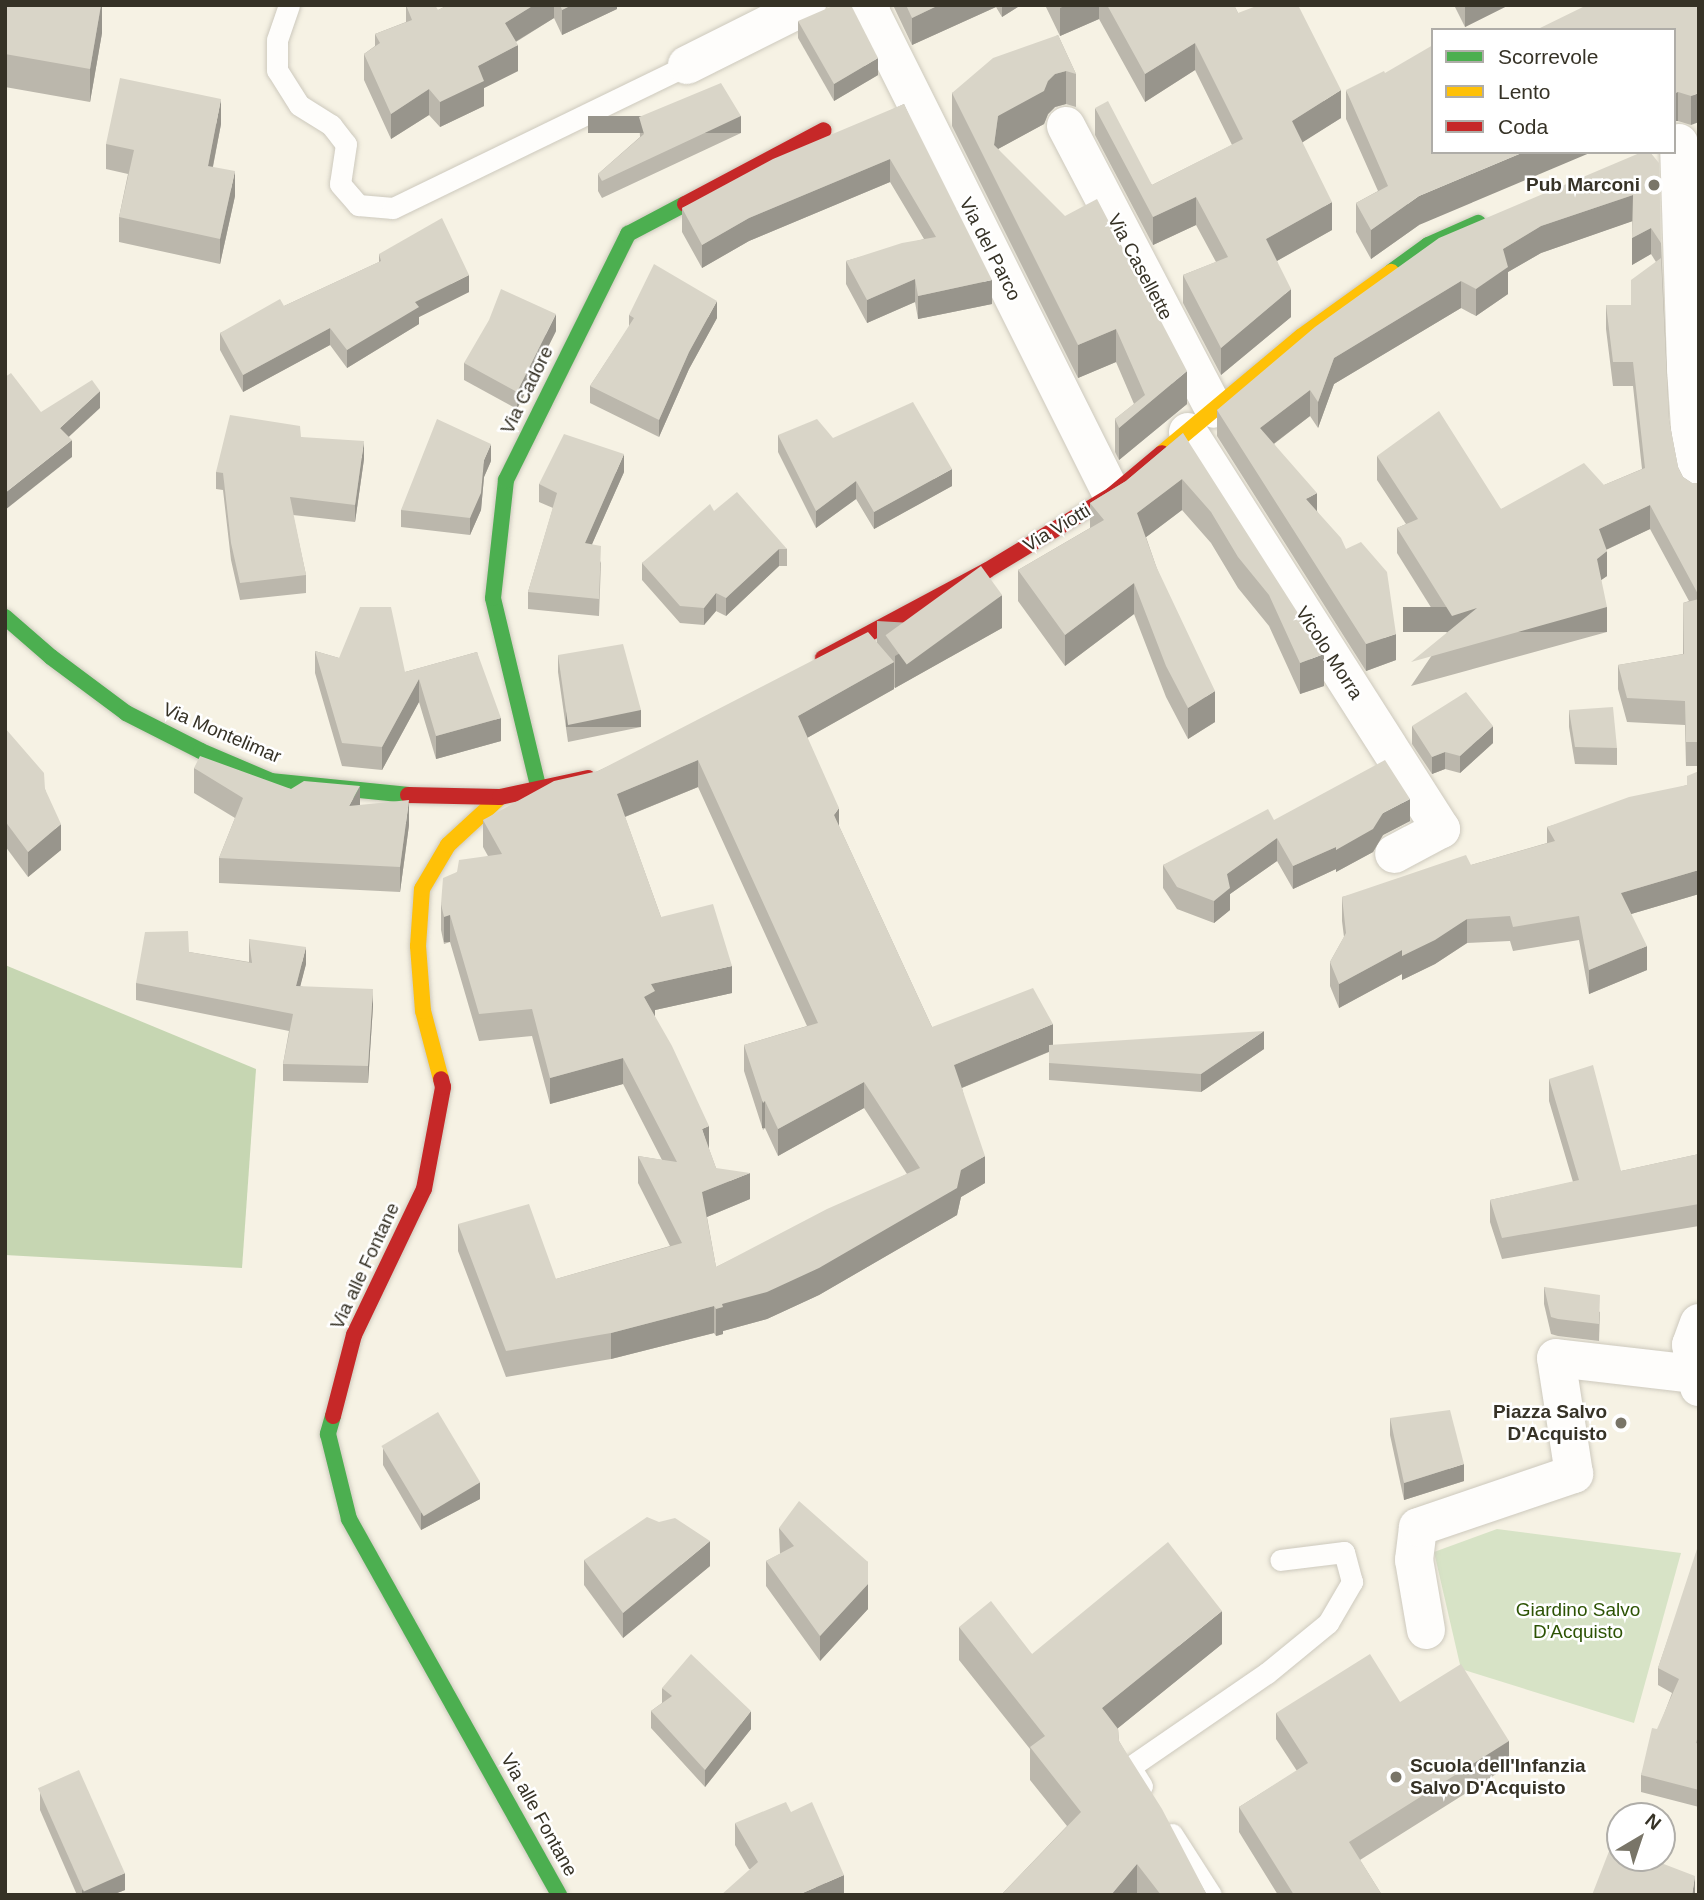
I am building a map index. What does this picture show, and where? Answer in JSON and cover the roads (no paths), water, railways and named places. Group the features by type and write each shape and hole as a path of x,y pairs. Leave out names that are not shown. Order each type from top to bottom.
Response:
{"street":[{"path":"687,65 742,19 807,5"},
{"name":"Via del Parco","path":"871,5 868,7 1112,495"},
{"name":"Via Casellette","path":"1066,126 1201,420"},
{"name":"Via Cadore","path":"539,790 493,598 506,480 628,234 824,130"},
{"path":"1684,141 1686,369 1690,443 1699,486"},
{"name":"Via Viotti","path":"804,668 986,571 1112,495 1302,336 1428,245 1488,219"},
{"name":"Vicolo Morra","path":"1201,420 1441,829 1394,853"},
{"name":"Via Montelimar","path":"5,617 51,657 126,713 201,751 271,781 318,783 413,795 500,797"},
{"path":"500,797 539,790 600,772"},
{"name":"Via alle Fontane","path":"500,797 448,845 422,889 418,946 423,1011 443,1087 424,1189 354,1335 328,1434 349,1519 559,1895"},
{"path":"1426,1630 1414,1560 1418,1527 1574,1474 1556,1357 1697,1380 1691,1345 1699,1323"}],"lane":[{"path":"289,5 277,40 277,70 299,105 331,125 346,144 340,184 358,205 393,208 687,65"},
{"path":"1210,1895 1130,1767 1267,1673 1328,1623 1352,1582 1344,1552 1280,1560"}],"place":[{"name":"Pub Marconi","path":"1654,185"},
{"name":"Piazza Salvo D'Acquisto","path":"1621,1423"},
{"name":"Scuola dell'Infanzia Salvo D'Acquisto","path":"1396,1777"}],"park label":[{"name":"Giardino Salvo D'Acquisto","path":"1578,1621"}]}
